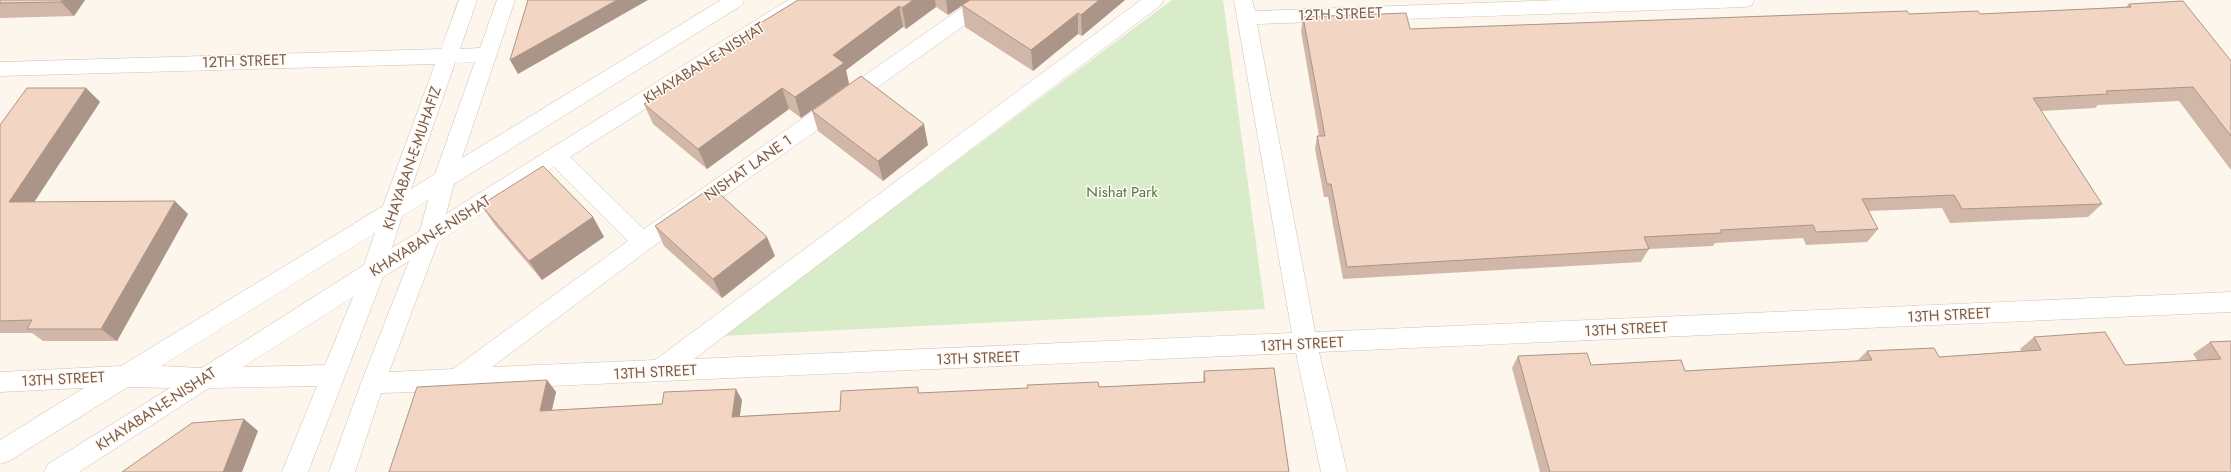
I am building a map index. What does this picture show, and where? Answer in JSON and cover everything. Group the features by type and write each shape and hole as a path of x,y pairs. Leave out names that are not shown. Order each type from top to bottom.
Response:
{"street":[{"name":"KHAYABAN-E-MUHAFIZ","path":"295,472 374,271 392,212 468,0"},
{"path":"342,472 373,383 429,237 444,180 506,0"},
{"path":"0,453 735,0"},
{"name":"KHAYABAN-E-NISHAT","path":"57,472 203,378 429,237 802,0"},
{"name":"NISHAT LANE 1","path":"455,381 643,242 986,0"},
{"path":"658,372 1154,0"},
{"name":"12TH STREET","path":"1245,9 1745,0"},
{"path":"1245,9 1306,344 1334,472"},
{"name":"12TH STREET","path":"0,69 448,54 487,55"},
{"path":"556,156 643,242"},
{"name":"13TH STREET","path":"373,383 455,381 1306,344 2231,302"},
{"name":"13TH STREET","path":"0,382 125,376 203,378 333,375"}],"green space":[{"name":"Nishat Park","path":"1172,0 1223,0 1265,309 722,336"}],"building":[{"path":"0,0 62,0 61,2 0,3"},
{"path":"528,0 617,0 510,60"},
{"path":"798,0 913,0 902,8 899,6 833,55 844,63 795,97 782,88 698,149 644,104 750,35 746,32"},
{"path":"970,0 1099,0 1081,15 1078,13 1031,50 962,5"},
{"path":"2183,1 2231,61 2231,136 2193,87 2106,91 2108,94 2033,98 2102,204 1962,209 1954,195 1862,199 1878,229 1816,232 1813,225 1720,230 1722,233 1644,237 1649,249 1347,267 1331,184 1327,184 1317,136 1325,136 1303,17 1406,13 1410,29 1907,11 1909,14 1978,11 1980,14 2131,7 2129,4"},
{"path":"861,76 924,124 878,161 812,111"},
{"path":"27,88 86,88 9,202 175,201 101,329 27,329 32,320 0,321 0,125"},
{"path":"543,166 593,217 529,261 481,205"},
{"path":"712,187 767,237 713,279 655,226"},
{"path":"2105,332 2125,365 2221,359 2210,342 2231,341 2231,472 1550,472 1518,356 1587,353 1591,365 1681,360 1685,371 1872,360 1867,351 1934,348 1939,357 2041,350 2034,337"},
{"path":"1274,368 1289,472 389,472 417,387 547,380 540,411 662,404 664,392 736,389 732,417 840,411 841,391 918,387 918,393 1028,388 1027,385 1098,382 1099,387 1205,382 1204,371"},
{"path":"244,419 223,472 122,472 192,423"}]}
